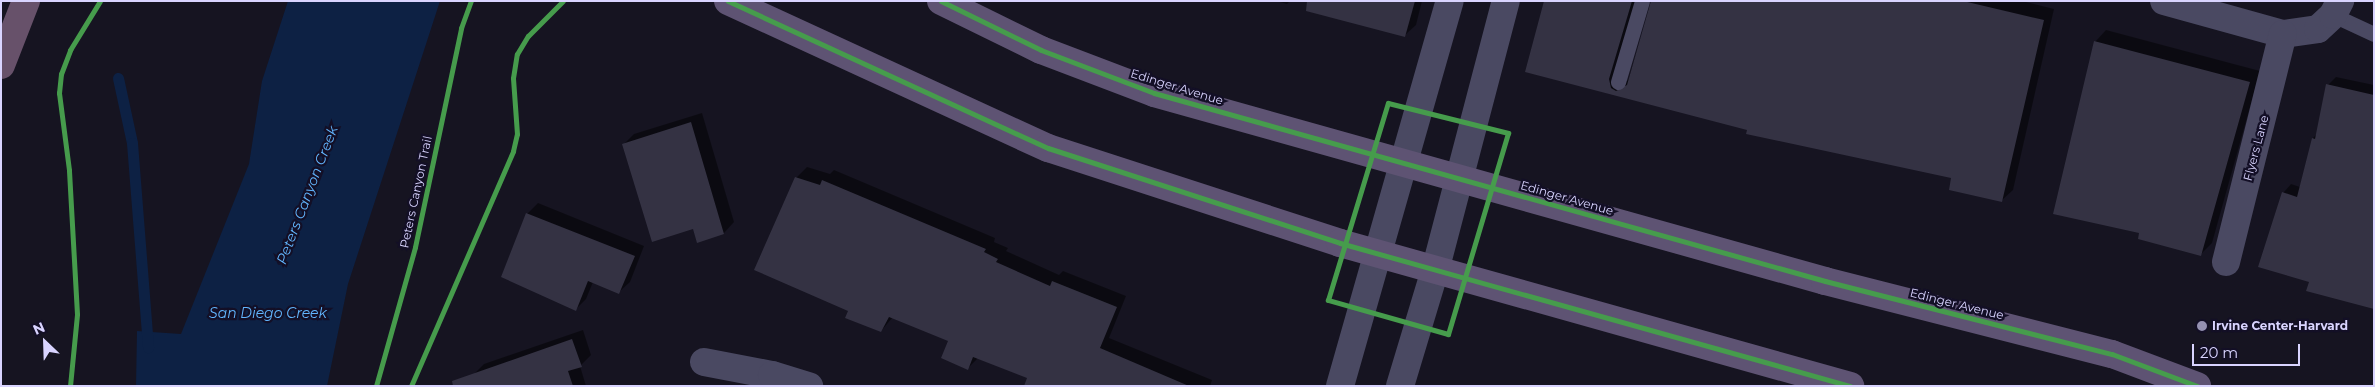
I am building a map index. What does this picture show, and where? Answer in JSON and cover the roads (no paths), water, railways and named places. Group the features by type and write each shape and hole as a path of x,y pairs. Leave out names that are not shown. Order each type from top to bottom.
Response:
{"highway":[{"path":"1,65 26,1"}],"main road":[{"path":"728,1 1048,148 1376,253 1436,268 1850,386"},
{"name":"Edinger Avenue","path":"941,1 1041,50 1154,93 1825,281 2112,354 2197,386"}],"street":[{"path":"1340,386 1376,253 1406,163 1450,1"},
{"path":"1400,386 1436,268 1458,177 1506,1"},
{"path":"2164,1 2283,34 2318,29 2336,8"},
{"name":"Flyers Lane","path":"2226,262 2283,34"},
{"path":"704,362 772,375 809,386"}],"lane":[{"path":"1618,82 1642,1"},
{"path":"2336,8 2374,34"}],"water":[{"name":"San Diego Creek","path":"288,1 440,1 348,284 327,386 136,386 137,331 181,334 249,164 262,81"}],"waterway":[{"path":"118,78 132,143 148,347"}],"place":[{"name":"Irvine Center-Harvard","path":"2202,326"}],"water label":[{"name":"Peters Canyon Creek","path":"307,195"}]}
